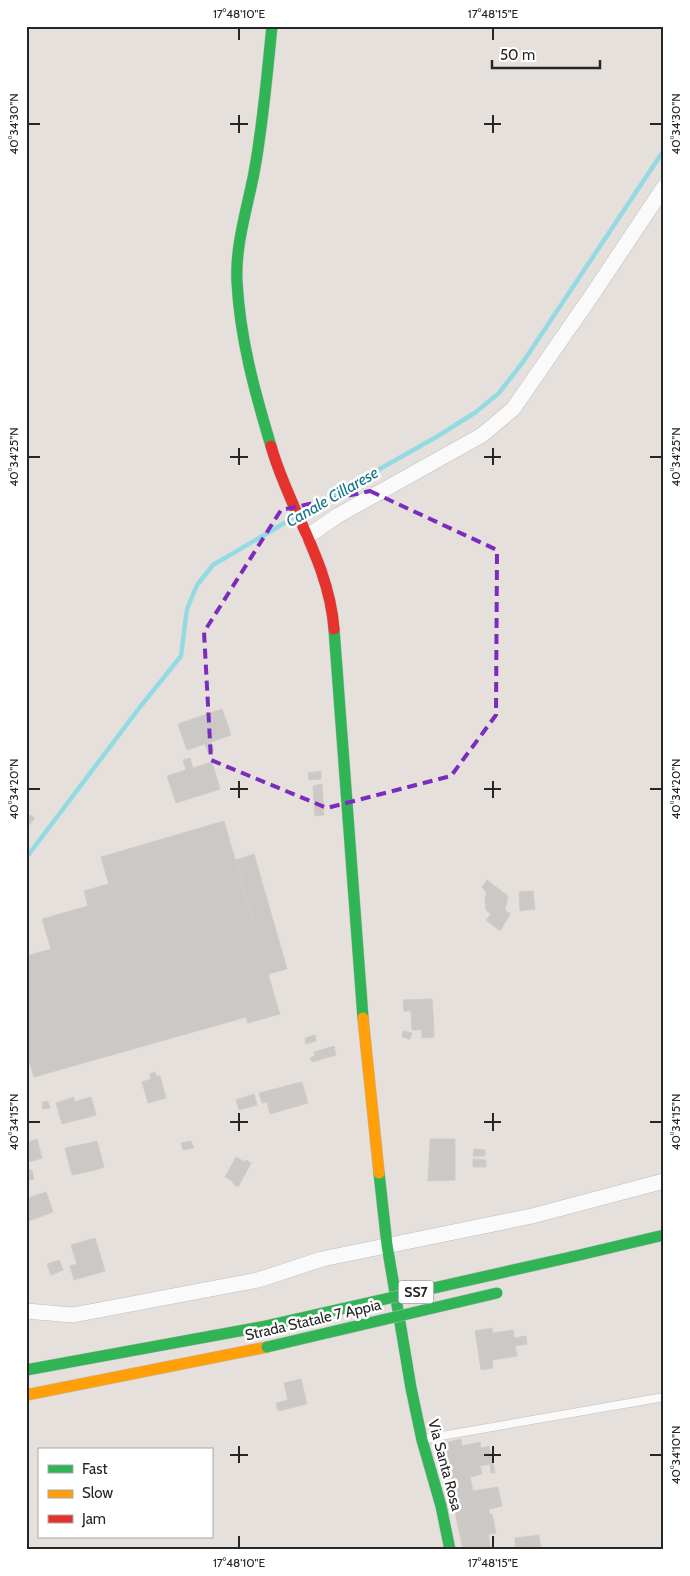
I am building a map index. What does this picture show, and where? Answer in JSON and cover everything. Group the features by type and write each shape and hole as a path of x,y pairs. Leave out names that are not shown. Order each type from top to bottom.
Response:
{"main road":[{"name":"Via Santa Rosa","path":"272,26 268,79 254,172 240,239 237,281 241,322 252,381 275,460 289,498 308,536 328,588 334,626 365,1039 387,1246 411,1388 422,1440 441,1506 450,1550"},
{"name":"Strada Statale 7 Appia","path":"26,1370 261,1327 664,1235"},
{"name":"Strada Statale 7 Appia","path":"29,1395 267,1347 508,1291"}],"street":[{"path":"308,536 337,516 482,435 513,409 664,187"},
{"path":"26,1311 73,1315 258,1280 322,1259 532,1216 664,1182"}],"lane":[{"path":"422,1440 664,1397"}],"highlighted area":[{"path":"370,491 497,550 496,715 451,776 327,808 211,760 204,632 281,510"}],"building":[{"path":"222,709 231,735 211,742 214,751 208,753 205,744 187,750 178,724"},
{"path":"190,758 193,768 212,762 220,789 176,803 167,776 186,770 183,760"},
{"path":"321,771 321,779 309,780 308,773"},
{"path":"322,784 324,815 315,816 313,786"},
{"path":"27,813 35,818 26,829 26,815"},
{"path":"224,821 278,1008 34,1077 28,1057 26,1057 26,956 51,949 42,919 113,899 101,857"},
{"path":"254,854 287,969 268,974 236,860"},
{"path":"487,880 508,896 505,910 510,914 500,931 486,920 491,914 486,910 485,896 487,893 482,887"},
{"path":"109,884 113,899 88,906 84,891"},
{"path":"533,891 535,909 520,911 519,892"},
{"path":"432,999 434,1029 412,1030 411,1011 404,1011 403,1000"},
{"path":"278,1008 280,1014 248,1023 246,1017"},
{"path":"434,1029 434,1037 422,1038 422,1030"},
{"path":"403,1031 412,1033 410,1039 402,1037"},
{"path":"315,1035 316,1041 306,1044 305,1038"},
{"path":"334,1046 336,1055 312,1062 310,1058 315,1056 314,1052"},
{"path":"155,1072 157,1077 160,1076 166,1098 148,1103 142,1082 151,1079 150,1074"},
{"path":"302,1082 308,1103 270,1114 267,1102 262,1103 259,1093"},
{"path":"254,1094 257,1105 239,1110 236,1100"},
{"path":"74,1097 74,1102 91,1097 96,1115 62,1124 56,1103"},
{"path":"48,1101 50,1108 43,1109 42,1102"},
{"path":"37,1139 42,1158 26,1163 26,1143"},
{"path":"430,1139 445,1139 445,1146 430,1145"},
{"path":"445,1139 455,1139 455,1180 428,1181 430,1145 445,1146"},
{"path":"97,1141 104,1167 95,1170 89,1143"},
{"path":"191,1141 194,1148 183,1150 181,1143"},
{"path":"89,1143 95,1170 72,1175 65,1148"},
{"path":"474,1149 485,1150 485,1156 473,1156"},
{"path":"236,1157 251,1163 238,1187 233,1184 234,1182 225,1177"},
{"path":"473,1159 486,1160 486,1167 473,1167"},
{"path":"32,1170 34,1179 26,1181 26,1171"},
{"path":"46,1192 53,1212 37,1218 31,1197"},
{"path":"31,1197 37,1218 28,1221 26,1198"},
{"path":"95,1238 105,1271 74,1280 70,1266 77,1264 71,1245"},
{"path":"59,1260 63,1270 51,1275 47,1264"},
{"path":"492,1328 493,1333 513,1330 514,1338 526,1336 527,1344 515,1346 517,1356 492,1360 493,1368 481,1370 475,1331"},
{"path":"301,1379 307,1404 278,1411 276,1403 288,1400 284,1383"},
{"path":"461,1439 462,1446 480,1442 481,1448 489,1446 495,1473 491,1473 490,1464 480,1466 482,1474 470,1477 473,1491 498,1487 502,1506 489,1509 496,1533 488,1534 491,1550 463,1550 441,1444"},
{"path":"539,1535 541,1550 516,1550 515,1538"}],"waterway":[{"name":"Canale Cillarese","path":"304,512 438,436 476,412 499,393 523,362 664,150"},
{"name":"Canale Cillarese","path":"26,858 181,656 187,609 197,585 213,565 293,518"}],"traffic: fast":[{"path":"271,446 254,386 245,345 241,324 237,268 242,228 260,137 272,26"},
{"path":"334,629 363,1018"},
{"path":"379,1173 387,1245 411,1388 422,1440 441,1506 450,1550"},
{"path":"571,1257 664,1235"},
{"path":"261,1327 571,1257"},
{"path":"267,1347 497,1293"},
{"path":"26,1370 261,1327"}],"traffic: slow":[{"path":"363,1018 379,1173"},
{"path":"26,1395 267,1347"}],"traffic: jam":[{"path":"271,446 325,581 334,629"}]}
